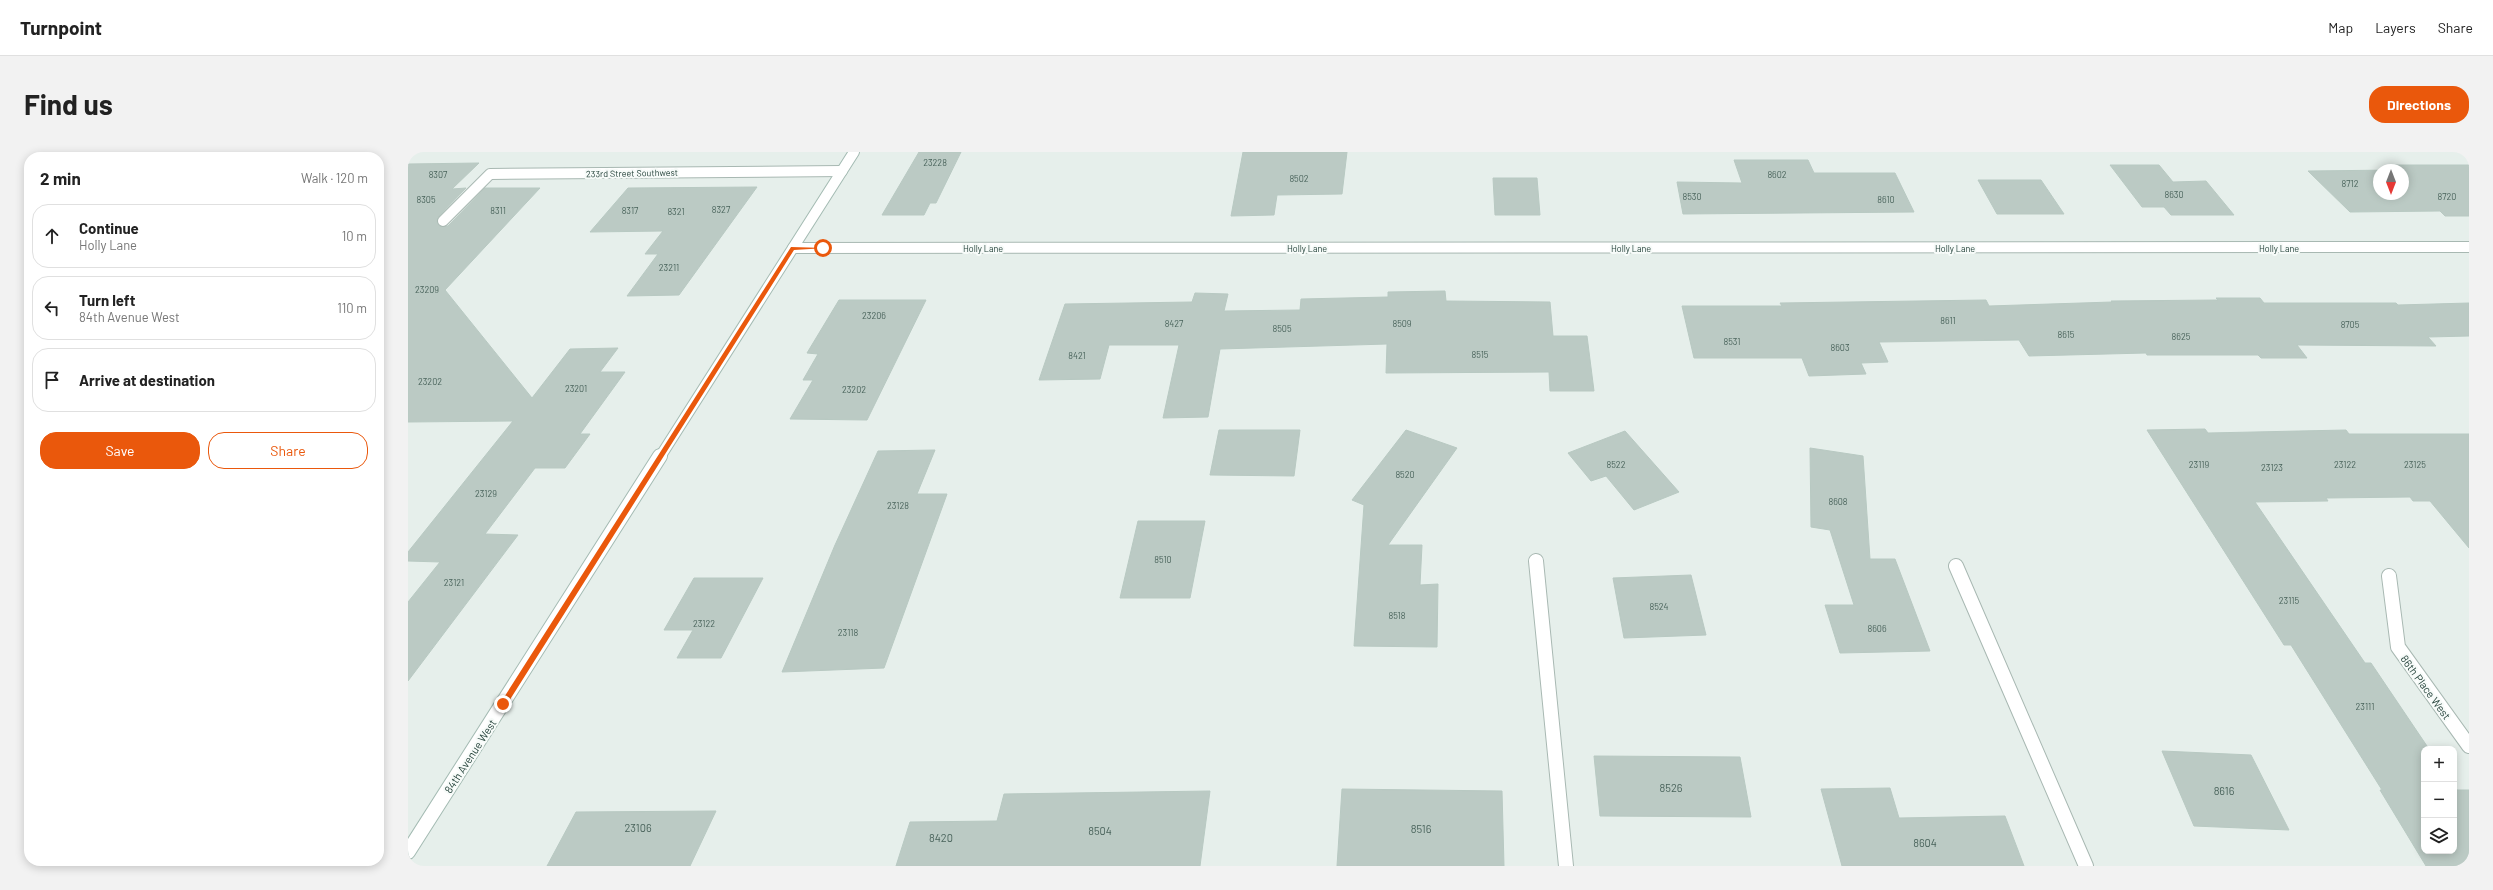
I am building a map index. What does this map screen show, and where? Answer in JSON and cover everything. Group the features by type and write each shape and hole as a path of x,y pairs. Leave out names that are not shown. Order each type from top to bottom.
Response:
{"street":[{"name":"84th Avenue West","path":"408,852 854,152"},
{"name":"233rd Street Southwest","path":"443,221 490,174 842,171"},
{"name":"Holly Lane","path":"793,248 2469,248"},
{"path":"1536,561 1566,866"},
{"path":"1956,566 2086,866"},
{"name":"86th Place West","path":"2389,576 2398,647 2469,746"}],"building":[{"path":"919,152 961,152 936,203 930,203 924,215 882,215"},
{"path":"1243,152 1347,152 1342,194 1277,195 1274,215 1231,216"},
{"path":"1734,160 1808,160 1814,173 1895,173 1914,212 1683,214 1677,182 1742,183"},
{"path":"479,163 452,189 466,188 438,217 437,222 439,226 448,226 485,188 540,188 445,290 532,398 570,349 618,348 600,372 625,372 580,434 590,434 565,468 535,468 485,534 518,535 408,681 408,602 440,562 408,561 408,552 513,421 408,422 408,164"},
{"path":"2110,165 2159,165 2173,182 2206,181 2234,215 2171,215 2164,207 2142,207"},
{"path":"2409,165 2469,165 2469,216 2445,216 2440,211 2350,212 2308,171 2373,170 2373,200 2409,200"},
{"path":"1493,178 1537,178 1540,215 1495,215"},
{"path":"1978,180 2041,180 2064,214 1997,214"},
{"path":"757,187 679,295 627,296 658,254 645,254 663,231 590,232 628,188"},
{"path":"1445,291 1446,301 1550,302 1553,336 1587,336 1594,391 1550,391 1549,372 1386,373 1387,344 1220,349 1208,417 1163,418 1179,345 1109,345 1100,379 1039,380 1065,304 1192,302 1195,293 1228,294 1224,311 1300,310 1301,299 1388,297 1388,292"},
{"path":"2216,298 2260,298 2264,303 2396,303 2398,305 2469,303 2469,336 2428,337 2436,346 2297,345 2307,358 2261,358 2258,355 2147,355 2146,353 2029,356 2019,340 1879,342 1888,362 1861,363 1866,374 1809,376 1802,358 1694,358 1682,306 1782,306 1780,303 1986,300 1989,306 2112,302 2111,301 2218,300"},
{"path":"839,300 926,300 867,420 790,419 813,380 803,380 818,354 807,353"},
{"path":"2205,429 2208,433 2346,430 2349,434 2469,434 2469,548 2430,501 2413,501 2410,497 2326,498 2328,501 2255,502 2365,663 2371,663 2427,746 2421,746 2421,854 2457,854 2457,790 2469,790 2469,866 2426,866 2380,790 2382,790 2291,645 2284,645 2147,430"},
{"path":"1219,430 1300,430 1294,476 1210,475"},
{"path":"1406,430 1457,448 1388,545 1422,545 1420,585 1438,584 1437,647 1354,646 1364,505 1352,500"},
{"path":"1625,431 1679,492 1634,510 1606,476 1591,481 1568,453"},
{"path":"1810,448 1863,456 1870,559 1895,559 1930,651 1840,653 1825,605 1854,605 1830,530 1811,527"},
{"path":"935,450 917,494 947,494 884,668 782,672 835,545 878,451"},
{"path":"1138,521 1205,521 1190,598 1120,598"},
{"path":"1691,575 1706,635 1624,638 1613,578"},
{"path":"694,578 763,578 721,658 677,658 693,630 664,630"},
{"path":"2162,751 2251,755 2289,830 2194,826"},
{"path":"1594,756 1740,757 1751,817 1600,816"},
{"path":"1890,788 1899,818 2005,816 2024,866 1842,866 1821,789"},
{"path":"1342,789 1502,791 1504,866 1337,866"},
{"path":"1210,791 1200,866 896,866 910,822 997,821 1004,794"},
{"path":"716,811 690,866 547,866 576,812"}],"route":[{"path":"503,704 793,248 823,248"}]}
